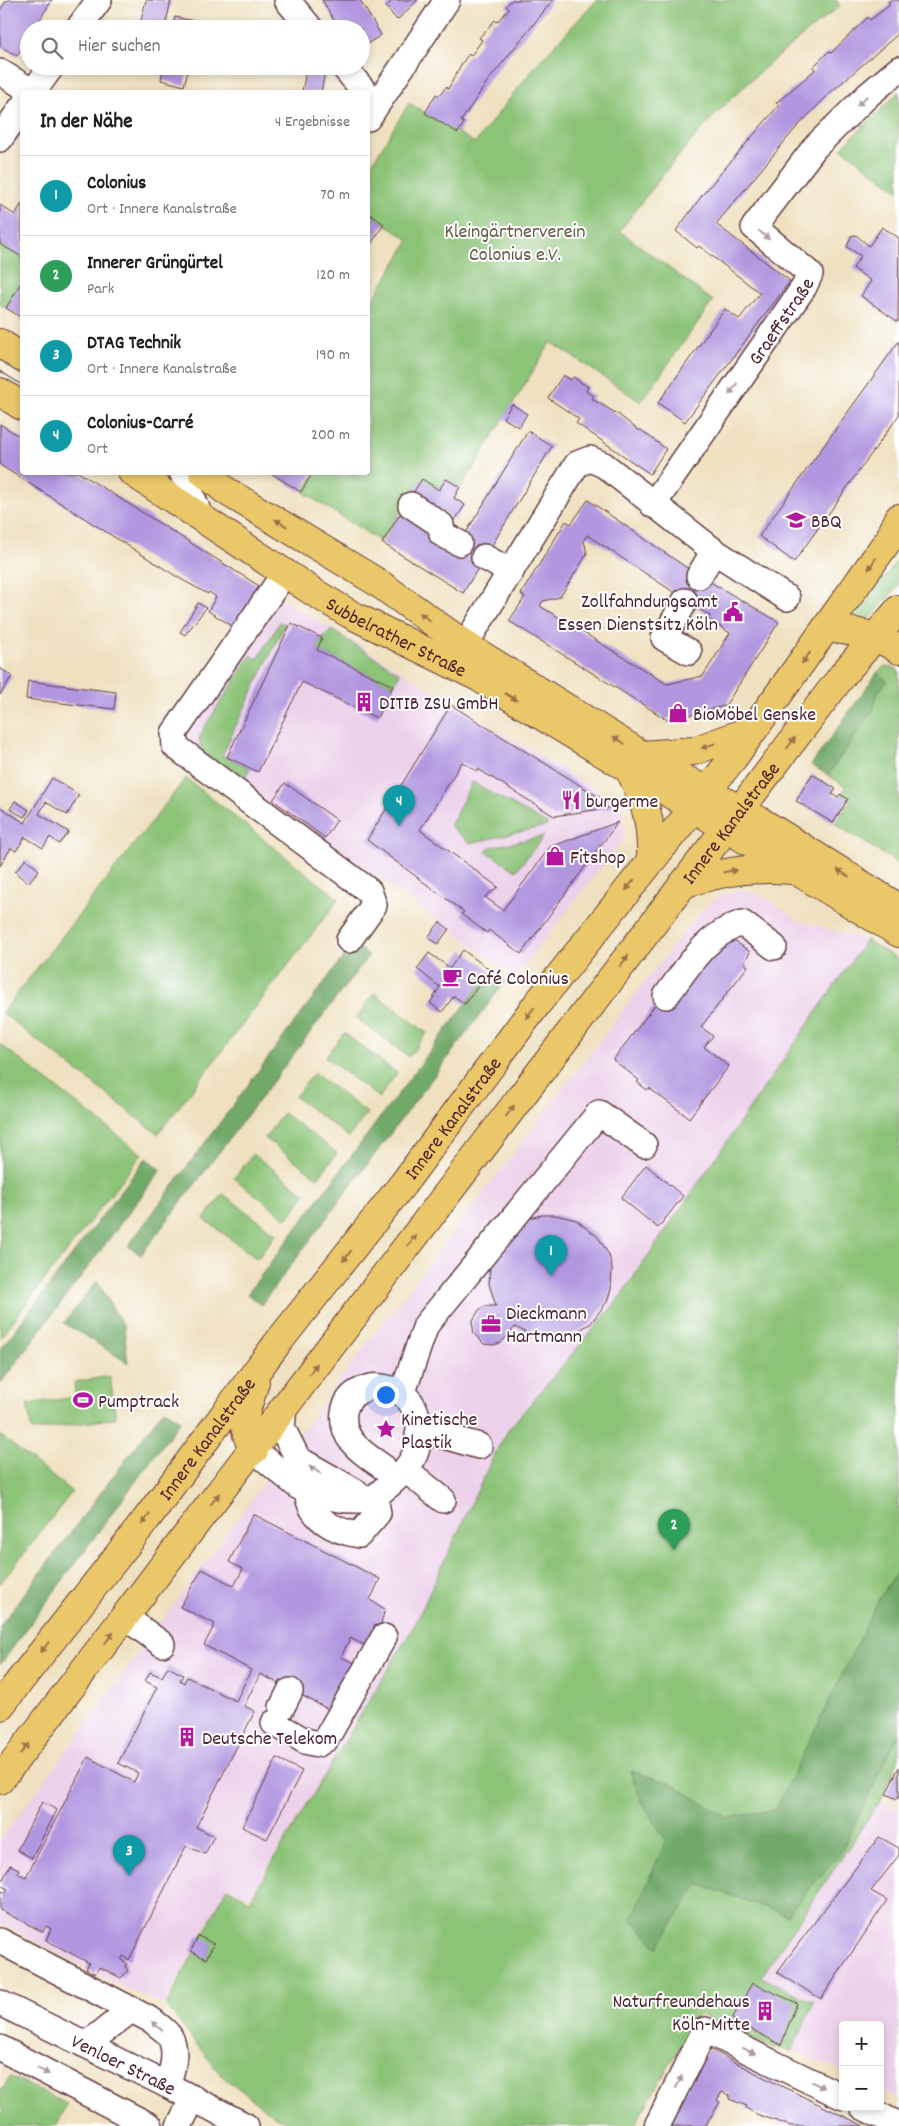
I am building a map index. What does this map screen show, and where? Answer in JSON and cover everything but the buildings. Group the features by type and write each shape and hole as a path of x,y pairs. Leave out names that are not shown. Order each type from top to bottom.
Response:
{"main road":[{"path":"0,342 20,357"},
{"path":"0,392 20,405"},
{"name":"Subbelrather Straße","path":"137,475 284,574 350,614 478,677 636,761 734,818 899,908"},
{"name":"Subbelrather Straße","path":"207,475 226,491 377,582 465,645 636,761"},
{"name":"Innere Kanalstraße","path":"0,1706 145,1521 259,1368 403,1184 536,1004 754,729 896,527"},
{"path":"284,574 322,548"},
{"path":"350,614 351,600 356,593 363,587 377,582"},
{"name":"Innere Kanalstraße","path":"0,1780 254,1450 284,1407 683,884 873,637 899,609"},
{"path":"826,629 839,629 873,637 899,650"},
{"path":"651,858 651,824 636,761 694,751 754,729"},
{"name":"Subbelrather Straße","path":"734,818 793,870 899,933"},
{"path":"683,884 731,870 761,868 793,870"},
{"path":"254,1450 243,1428 259,1368"}],"street":[{"path":"85,20 99,0"},
{"path":"287,0 304,20"},
{"path":"370,102 448,0"},
{"name":"Graeffstraße","path":"652,504 804,287 810,274 754,227 815,147 868,94 899,69"},
{"path":"0,72 30,90"},
{"path":"34,90 45,75"},
{"path":"349,75 360,90"},
{"path":"0,139 20,111"},
{"path":"465,645 577,464 590,459 604,466 714,551 787,598"},
{"path":"183,475 200,516"},
{"path":"411,506 441,524 442,534 459,543"},
{"path":"699,576 714,551"},
{"path":"484,557 511,572"},
{"path":"284,574 174,733 175,746 369,891 374,906 349,940"},
{"path":"685,601 664,638 689,652"},
{"path":"841,898 868,899 899,913"},
{"path":"666,996 711,938 724,928 742,923 774,947"},
{"path":"403,1392 426,1325 599,1113 644,1145"},
{"path":"254,1450 299,1487 307,1491 356,1501 375,1497 395,1468 415,1453 418,1435 416,1409 403,1392 371,1386 356,1392 346,1404 344,1431 350,1442 395,1468 443,1500"},
{"path":"284,1407 282,1428 298,1459 352,1491 375,1497"},
{"path":"418,1435 436,1434 479,1446"},
{"path":"307,1491 308,1502 318,1518 345,1533 359,1535 378,1513 375,1497"},
{"path":"125,1617 162,1644"},
{"path":"282,1707 305,1741 318,1744 326,1739 384,1637"},
{"path":"0,1941 153,2021 171,2038 174,2054 168,2085"},
{"name":"Venloer Straße","path":"0,2003 168,2085 246,2126"},
{"path":"83,2044 95,2038 131,2010"},
{"path":"657,2126 705,2030 839,2095"},
{"name":"Venloer Straße","path":"1,2052 150,2126"},
{"path":"179,2126 193,2098"},
{"path":"871,2111 899,2125"}],"shaded area":[{"path":"275,594 622,806 625,837 515,977 392,887 175,746"},
{"path":"744,890 766,898 800,921 866,940 617,1301 509,1429 494,1455 415,1624 250,1897 227,1886 164,2005 118,1985 0,1923 0,1841 338,1382 681,935 708,904 726,893"},
{"path":"880,1801 899,1810 899,2099 884,2092 884,2021 839,2021 839,2069 792,2051 814,2002 761,1977"}],"green space":[{"name":"Kleingärtnerverein Colonius e.V.","path":"597,0 836,0 840,6 748,83 719,111 668,169 620,231 713,301 641,402 551,342 461,488 446,479 439,489 422,479 381,542 303,492 315,475 351,475 358,480 352,475 370,475 370,305 409,240 370,214 370,167 409,103 475,143 537,64"},
{"path":"899,92 899,191 841,148"},
{"path":"0,244 20,256 20,284 6,308 0,304"},
{"path":"899,558 899,585 866,623 853,620"},
{"path":"280,622 285,624 222,755 250,768 243,781 203,754 199,739 205,726 251,655 258,659"},
{"path":"331,630 400,673 393,686 317,650 322,638"},
{"path":"885,666 899,671 899,864 835,824 850,800 841,794 846,787 828,775 873,710 876,695 886,681 877,673"},
{"path":"877,673 887,681 876,695 873,710 828,775 811,765"},
{"path":"186,778 339,899 158,1134 2,1013"},
{"path":"472,782 547,824 547,826 470,843 450,826"},
{"path":"544,836 516,871 486,851 491,847"},
{"path":"866,940 899,960 899,1759 880,1801 761,1977 814,2002 792,2051 771,2047 699,2014 634,2126 295,2126 275,2116 221,2075 166,2006 227,1888 250,1900 415,1624 494,1455 509,1429 617,1301"},
{"path":"353,944 369,955 141,1255 128,1246"},
{"path":"490,972 505,982 261,1305 247,1294"},
{"path":"374,993 427,1033 409,1057 356,1018"},
{"path":"344,1033 397,1073 379,1098 325,1057"},
{"path":"0,1044 142,1154 0,1338"},
{"path":"314,1073 367,1113 349,1137 295,1097"},
{"path":"283,1113 337,1153 318,1178 265,1138"},
{"path":"253,1154 306,1194 287,1219 234,1178"},
{"path":"146,1158 161,1170 0,1384 0,1350"},
{"path":"223,1194 276,1234 257,1259 204,1219"},
{"path":"97,1281 124,1327 128,1363 64,1323"},
{"name":"Pumptrack","path":"110,1376 116,1418 32,1431 27,1404 75,1397 74,1382"},
{"path":"164,1409 181,1420 0,1665 0,1626"},
{"path":"0,1435 72,1492 0,1584"},
{"path":"899,1569 899,1734 841,1852 787,1915 698,1884 657,1948 632,1919 666,1840 642,1802 630,1771 670,1783 727,1818 776,1809 880,1597"},
{"path":"10,2076 67,2104 56,2126 0,2126 0,2116 3,2110 0,2108 0,2088 3,2089"}],"tram line":[{"path":"0,371 20,384"}],"place":[{"name":"BBQ","path":"796,520"},
{"name":"Zollfahndungsamt Essen Dienstsitz Köln","path":"733,612"},
{"name":"DITIB ZSU GmbH","path":"364,702"},
{"name":"BioMöbel Genske","path":"678,713"},
{"name":"burgerme","path":"571,800"},
{"name":"Colonius-Carré","path":"399,826"},
{"name":"Fitshop","path":"555,856"},
{"name":"Café Colonius","path":"452,977"},
{"name":"Colonius","path":"551,1276"},
{"name":"Dieckmann Hartmann","path":"491,1324"},
{"name":"Pumptrack","path":"83,1400"},
{"name":"Kinetische Plastik","path":"386,1429"},
{"name":"Innerer Grüngürtel","path":"674,1550"},
{"name":"Deutsche Telekom","path":"187,1737"},
{"name":"DTAG Technik","path":"129,1876"},
{"name":"Naturfreundehaus Köln-Mitte","path":"765,2011"}]}
